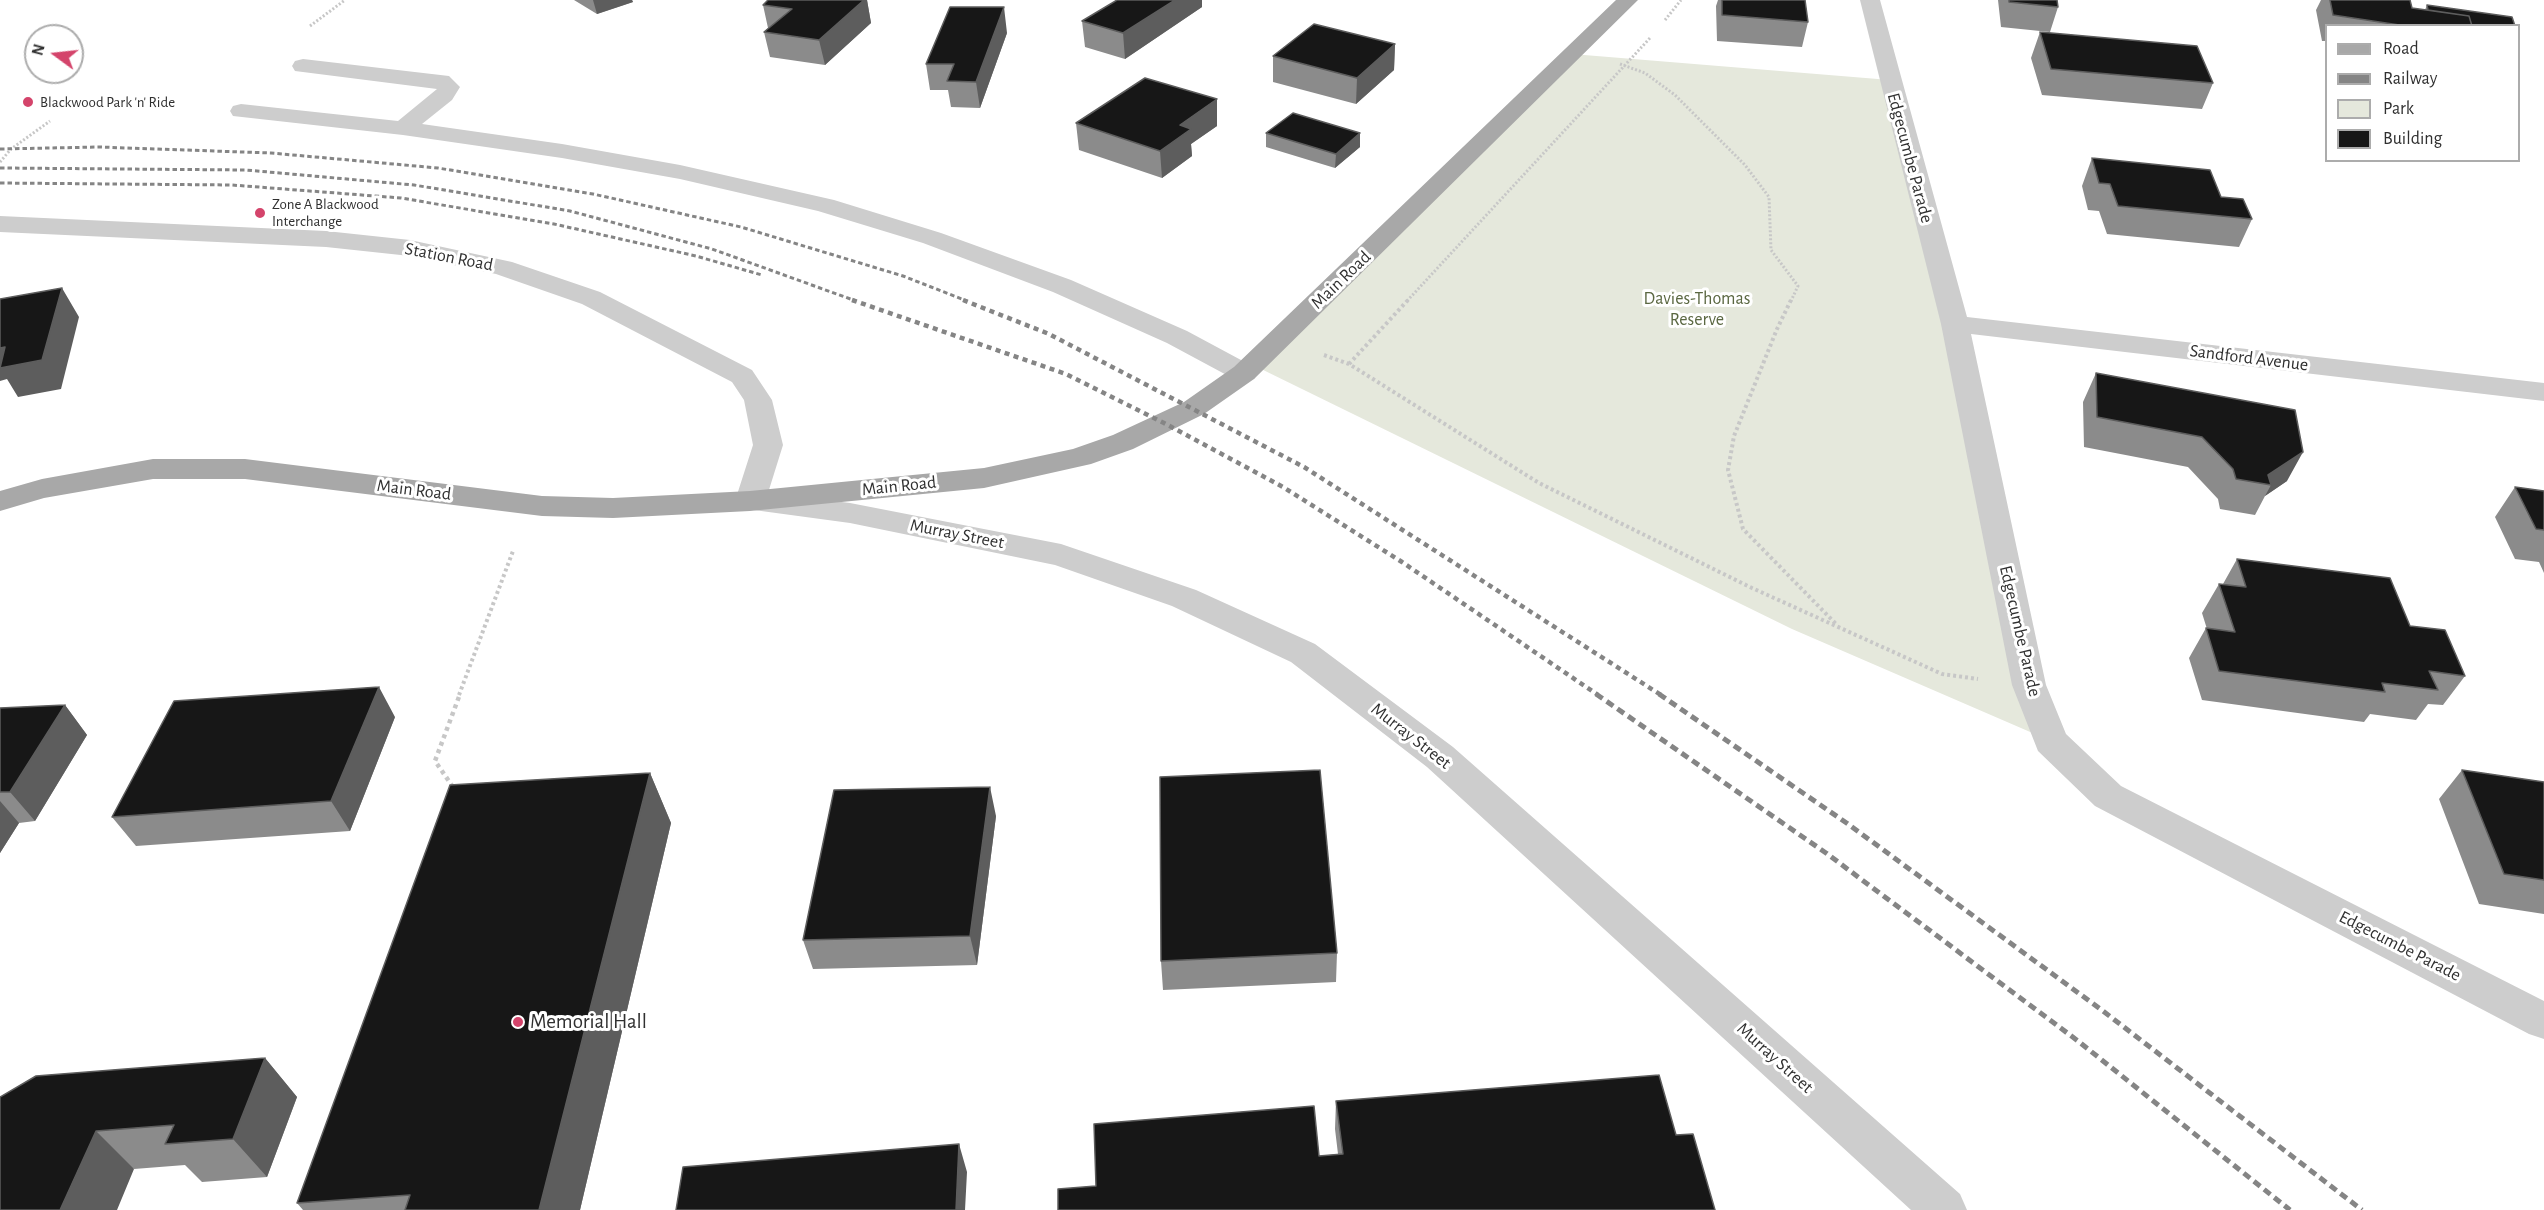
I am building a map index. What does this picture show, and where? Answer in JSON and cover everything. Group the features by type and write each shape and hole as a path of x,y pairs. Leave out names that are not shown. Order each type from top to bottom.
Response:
{"main road":[{"name":"Main Road","path":"0,501 42,489 153,469 245,470 542,506 613,508 750,501 984,478 1080,457 1123,442 1194,408 1244,373 1282,339 1629,0"}],"street":[{"name":"Edgecumbe Parade","path":"1870,0 1955,324 2029,685 2051,741 2108,796 2544,1021"},
{"path":"303,66 441,81 449,87 444,95 403,128"},
{"path":"241,111 403,128 562,151 680,172 825,206 932,238 1062,286 1177,338 1244,373"},
{"name":"Station Road","path":"0,224 326,238 410,248 503,268 591,298 742,376 758,400 768,445 750,501"},
{"name":"Sandford Avenue","path":"1955,324 2544,392"},
{"name":"Murray Street","path":"750,501 850,513 1061,555 1184,598 1303,653 1440,757 1944,1210"}],"path":[{"path":"1662,24 1681,0"},
{"path":"1349,364 1655,32"},
{"path":"1572,54 1627,65 1646,73 1675,95 1745,165 1769,197 1770,250 1798,286 1777,329 1734,436 1728,470 1743,529 1840,628"},
{"path":"0,162 11,149 50,121"},
{"path":"1282,339 1349,364 1539,483 1752,588 1942,674 2029,685"},
{"path":"459,795 435,761 513,551"}],"green space":[{"name":"Davies-Thomas Reserve","path":"1572,54 1890,80 2051,741 1792,629 1253,365"}],"building":[{"path":"768,0 864,0 819,40 764,32 792,9 763,5"},
{"path":"1117,0 1175,0 1123,33 1082,21"},
{"path":"1722,0 1805,0 1808,22 1722,15"},
{"path":"2009,0 2057,0 2058,7 2009,2"},
{"path":"2330,0 2410,0 2412,8 2469,16 2471,24 2393,24 2333,15"},
{"path":"2427,5 2512,17 2514,24 2471,24 2469,16 2428,10"},
{"path":"950,7 1004,7 976,82 947,81 954,64 926,64"},
{"path":"1314,24 1395,44 1357,78 1273,56"},
{"path":"2040,32 2197,46 2213,83 2051,69"},
{"path":"1145,78 1217,99 1180,125 1191,129 1160,151 1076,123"},
{"path":"1293,113 1360,133 1336,154 1266,133"},
{"path":"2092,158 2210,170 2221,197 2243,199 2252,219 2118,206 2110,184 2099,183"},
{"path":"62,288 42,360 0,368 5,347 0,348 0,299"},
{"path":"2096,373 2295,410 2303,452 2268,475 2271,485 2236,479 2233,469 2202,437 2097,417"},
{"path":"2515,487 2544,491 2544,530 2536,529"},
{"path":"2237,559 2390,578 2410,626 2445,630 2465,676 2429,671 2438,690 2382,683 2385,692 2219,671 2206,628 2235,632 2219,584 2246,587"},
{"path":"379,687 331,801 112,817 174,701"},
{"path":"65,705 10,792 0,792 0,708"},
{"path":"1320,770 1337,953 1161,961 1160,777"},
{"path":"2462,770 2544,782 2544,880 2504,874"},
{"name":"Memorial Hall","path":"650,773 539,1210 405,1210 410,1195 297,1203 450,785"},
{"path":"990,787 970,936 803,940 834,790"},
{"path":"265,1058 233,1139 165,1144 174,1125 96,1131 60,1210 0,1210 0,1097 36,1076"},
{"path":"1659,1075 1676,1135 1693,1134 1715,1210 1058,1210 1058,1189 1096,1186 1094,1124 1314,1106 1319,1156 1343,1154 1336,1101"},
{"path":"959,1144 956,1210 676,1210 683,1167"}],"railway":[{"path":"0,149 99,147 271,153 438,168 593,194 741,227 903,276 967,301"},
{"path":"0,168 246,170 414,185 570,211 712,249 856,301"},
{"path":"0,183 232,185 401,198 554,224 696,256 762,275"},
{"path":"852,300 1066,374 1164,423 1283,487 1402,562 1598,695"},
{"path":"963,300 1049,334 1304,467 1661,695"},
{"path":"1596,694 1826,853 2078,1041 2290,1210"},
{"path":"1659,694 1848,824 2103,1011 2362,1210"}],"place":[{"name":"Blackwood Park 'n' Ride","path":"28,102"},
{"name":"Zone A Blackwood Interchange","path":"260,213"},
{"name":"Memorial Hall","path":"518,1022"}]}
